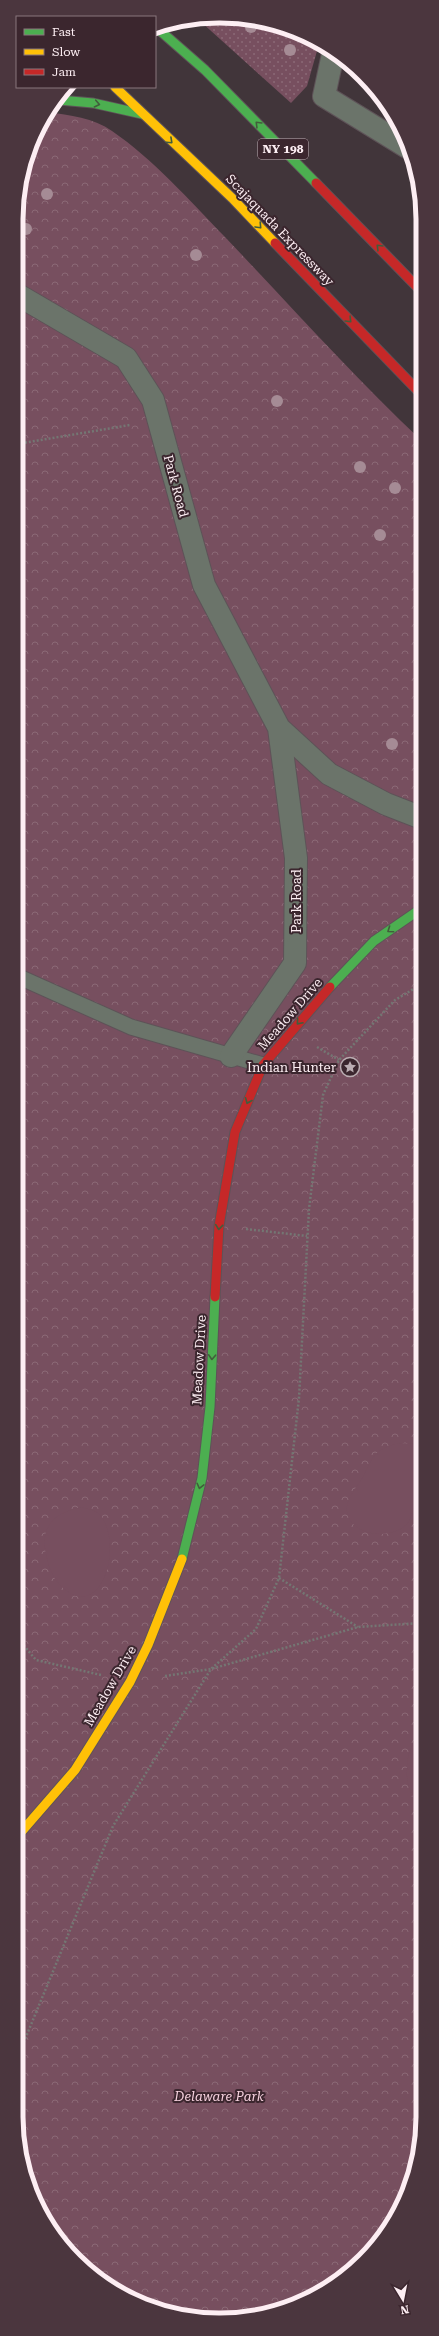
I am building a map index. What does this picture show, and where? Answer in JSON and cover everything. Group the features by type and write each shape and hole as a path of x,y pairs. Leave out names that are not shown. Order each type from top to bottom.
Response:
{"main road":[{"name":"NY 198","path":"161,32 205,70 416,286"},
{"name":"Scajaquada Expressway","path":"116,88 232,198 416,389"},
{"path":"64,100 93,103 142,114"},
{"name":"Meadow Drive","path":"23,1830 75,1770 130,1682 148,1645 183,1556 202,1478 210,1407 219,1226 235,1132 263,1065 332,985 374,941 416,912"}],"street":[{"path":"333,59 324,96 401,143"},
{"name":"Park Road","path":"23,298 126,358 153,400 204,585 279,728 329,774 386,804 416,816"},
{"name":"Park Road","path":"231,1056 295,963 296,858 279,728"}],"lane":[{"path":"23,979 131,1027 263,1065"}],"path":[{"path":"23,443 158,420"},
{"path":"23,2044 113,1826 211,1669 256,1629 279,1578 299,1398 307,1236 323,1095 339,1060 395,1000 416,988"},
{"path":"219,1226 307,1236"},
{"path":"279,1578 358,1627"},
{"path":"23,1644 36,1660 130,1682 211,1669 358,1627 416,1623"}],"green space":[{"path":"232,23 258,27 283,33 318,49 307,86 291,103 203,24"},
{"name":"Delaware Park","path":"54,113 97,123 112,131 142,154 184,194 346,366 416,435 416,2129 406,2180 396,2203 383,2226 367,2246 349,2264 318,2287 283,2303 232,2313 207,2313 156,2303 133,2293 110,2280 90,2264 72,2246 49,2215 38,2192 33,2180 27,2155 23,2129 23,207 33,156"},
{"path":"398,1443 416,1444 416,1506 406,1525 398,1530 378,1534 359,1529 352,1523 348,1516 347,1506 351,1495 363,1477 372,1459 378,1452"},
{"path":"81,1507 98,1513 106,1524 110,1556 106,1572 100,1585 92,1594 80,1597 67,1591 55,1578 51,1571 45,1551 45,1541 46,1532 54,1519 70,1510"},
{"path":"416,1739 416,1801 409,1788 407,1780 407,1762"}],"traffic: fast":[{"path":"161,32 205,70 316,183"},
{"path":"64,100 93,103 142,114"},
{"path":"330,987 374,941 416,912"},
{"path":"182,1559 202,1478 210,1407 215,1297"}],"traffic: slow":[{"path":"116,88 232,198 275,243"},
{"path":"23,1830 75,1770 130,1682 148,1645 182,1559"}],"traffic: jam":[{"path":"316,183 416,286"},
{"path":"275,243 416,389"},
{"path":"215,1297 219,1226 235,1132 263,1065 330,987"}],"place":[{"name":"Indian Hunter","path":"350,1067"}]}
